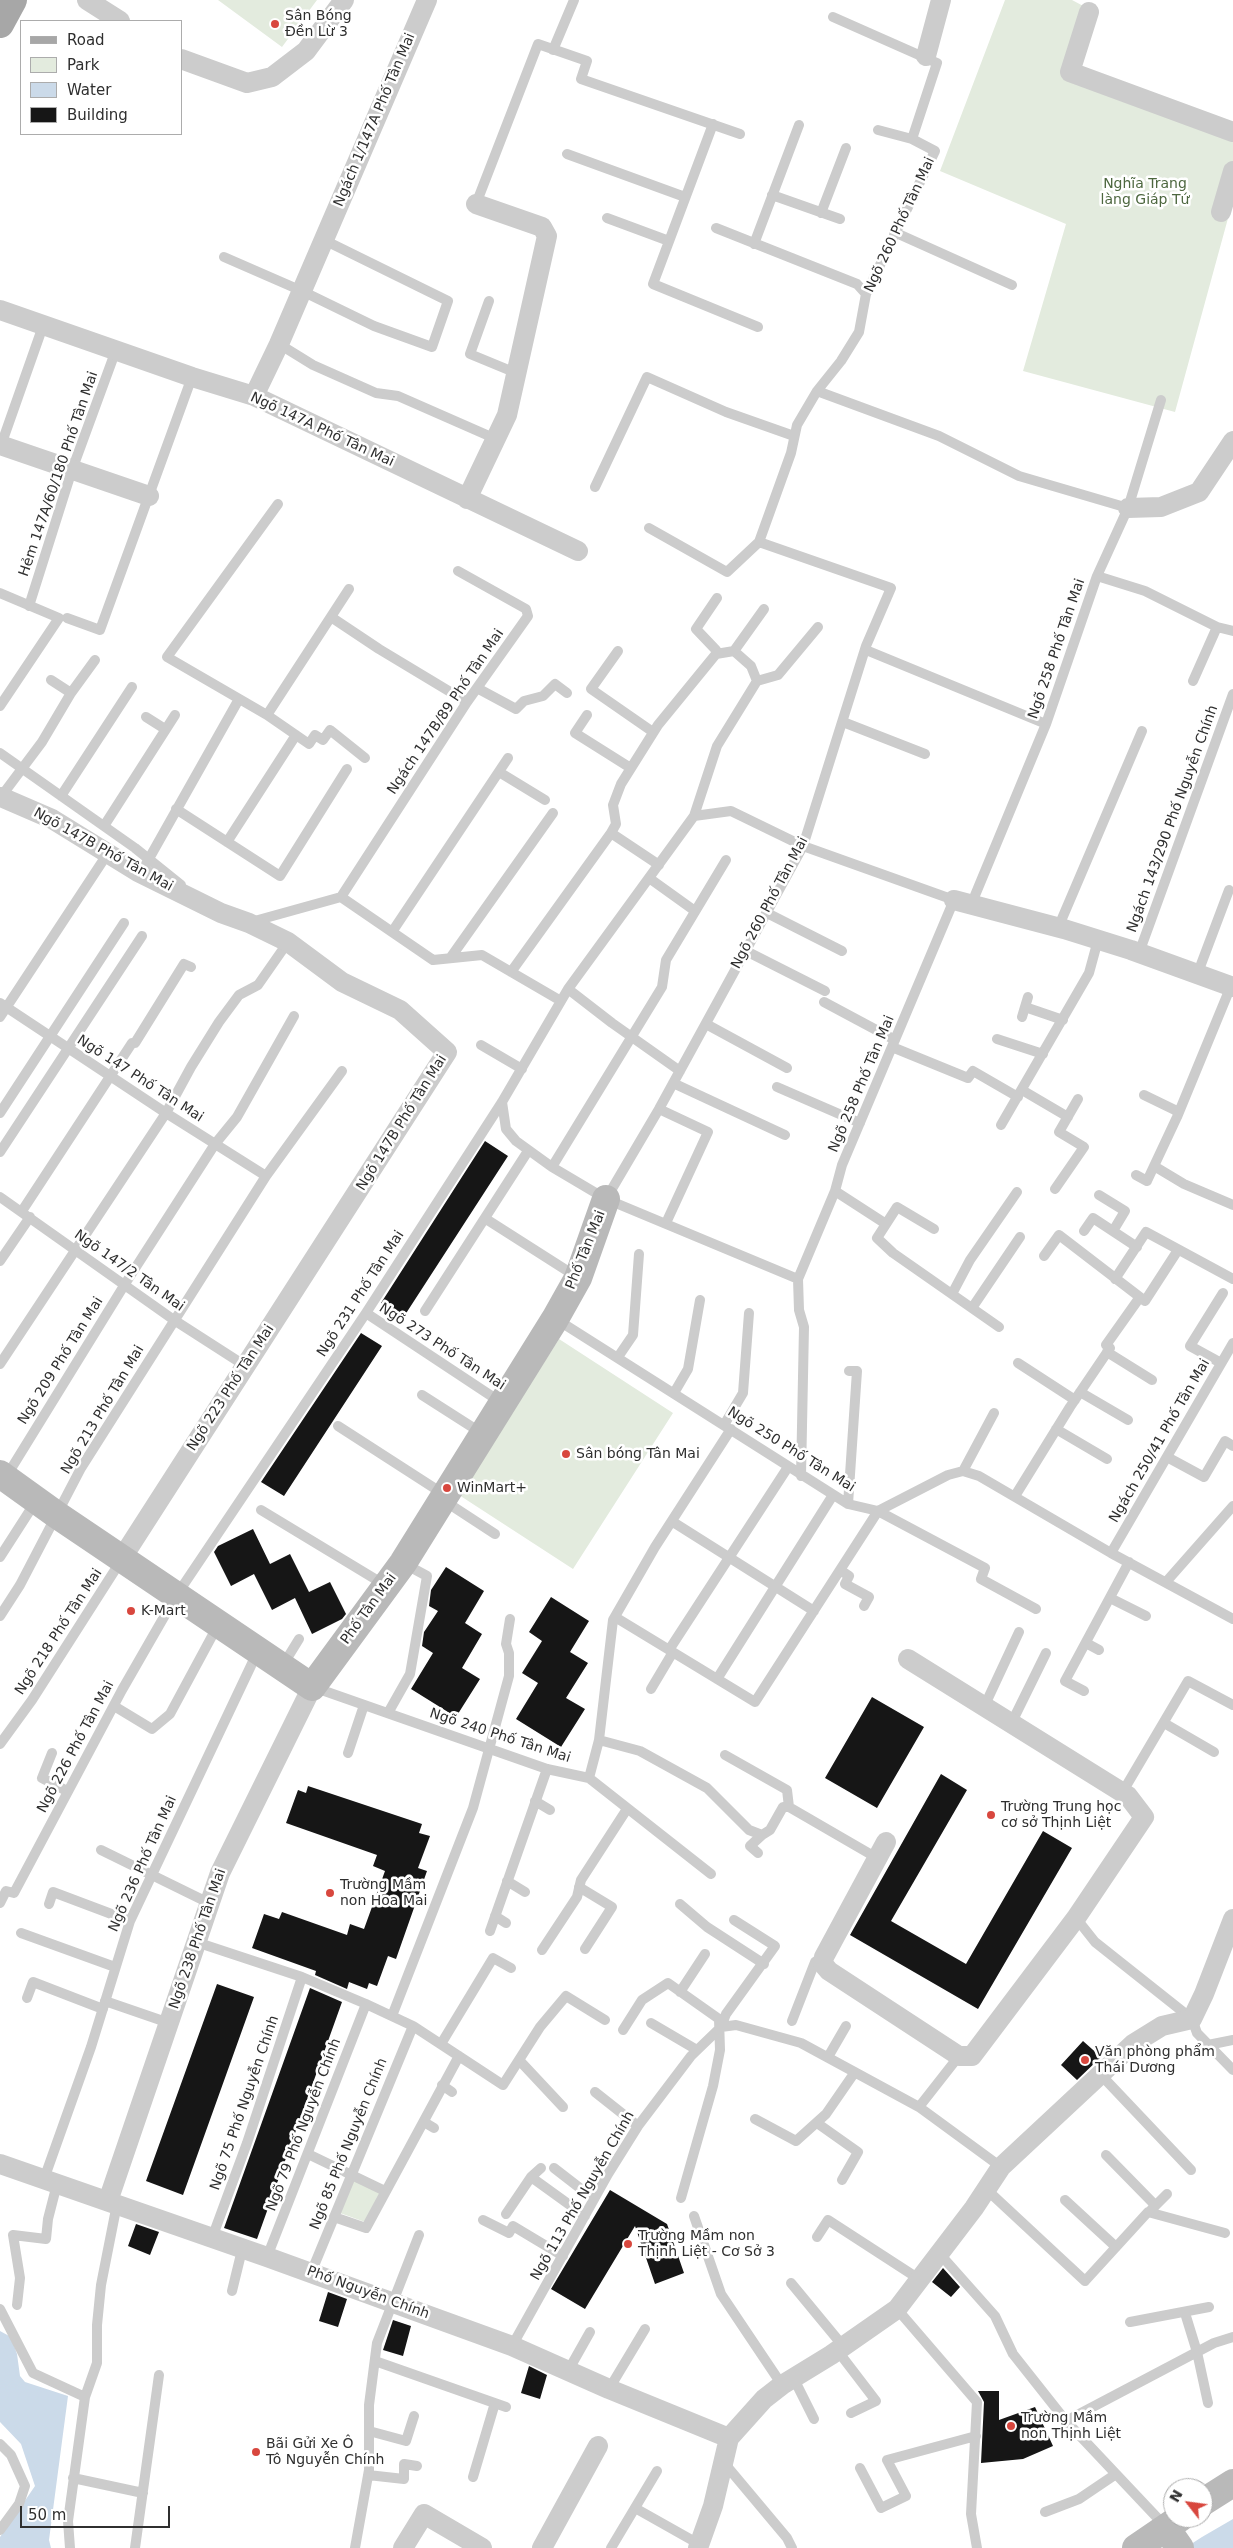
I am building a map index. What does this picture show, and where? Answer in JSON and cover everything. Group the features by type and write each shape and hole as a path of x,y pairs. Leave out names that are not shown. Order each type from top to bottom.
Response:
{"main road":[{"path":"0,24 13,0"}],"street":[{"path":"87,0 118,20"},
{"path":"182,59 247,83 272,78 306,51 344,0"},
{"name":"Ngách 1/147A Phố Tân Mai","path":"254,396 279,344 427,0"},
{"path":"926,56 940,0"},
{"path":"1089,12 1070,72 1233,132"},
{"path":"1220,212 1233,171"},
{"path":"467,499 507,415 547,236 542,227 476,204"},
{"name":"Ngõ 147A Phố Tân Mai","path":"0,310 192,377 254,396 578,552"},
{"path":"1128,508 1162,507 1198,492 1233,441"},
{"path":"0,446 149,496"},
{"name":"Ngõ 147B Phố Tân Mai","path":"0,797 52,819 108,853 145,866 206,906 249,923 288,942 342,982 400,1010 447,1052 342,1218"},
{"path":"962,903 1098,940 1232,987"},
{"name":"Phố Tân Mai","path":"312,1687 403,1563 555,1319 578,1278 606,1199"},
{"name":"Ngõ 223 Phố Tân Mai","path":"122,1558 244,1366 342,1218"},
{"path":"3,1476 257,1652 312,1687"},
{"path":"881,1850 824,1956 823,1964 829,1971 959,2056 972,2056 1076,1918 1144,1817 1128,1796 908,1660"},
{"name":"Ngõ 238 Phố Tân Mai","path":"113,2203 169,2023 226,1858 312,1687"},
{"path":"699,2546 724,2464 729,2438 764,2399 787,2381 897,2309 1001,2167 1140,2039 1162,2026 1192,2019 1204,1994 1233,1919"},
{"name":"Phố Nguyễn Chính","path":"0,2164 242,2250 312,2272 512,2346 609,2390 729,2438"},
{"path":"542,2548 598,2446"},
{"path":"1213,2496 1233,2483"},
{"path":"403,2548 424,2514 482,2548"},
{"path":"1136,2548 1175,2534"}],"lane":[{"path":"553,50 574,0"},
{"path":"832,17 926,56"},
{"path":"476,204 538,44 587,61 582,79 740,134"},
{"name":"Ngõ 260 Phố Tân Mai","path":"606,1199 660,1109 803,846 866,650 891,588 759,542 791,453 797,425 817,391 841,361 859,332 866,294 894,232 935,151 912,139 938,63 926,56"},
{"path":"713,124 653,284 758,327"},
{"path":"754,244 799,125"},
{"path":"878,130 912,139"},
{"path":"821,213 846,148"},
{"path":"567,154 685,197"},
{"path":"772,196 840,219"},
{"path":"607,218 669,241"},
{"path":"716,228 857,284 866,294"},
{"path":"894,232 1012,285"},
{"path":"224,257 302,291 374,326 432,347 448,301 324,240"},
{"path":"489,301 470,354 516,373"},
{"path":"0,446 43,326"},
{"path":"279,344 313,365 376,393 398,396 496,439"},
{"name":"Hẻm 147A/60/180 Phố Tân Mai","path":"30,606 72,470 116,350"},
{"path":"67,618 100,630 192,377"},
{"path":"595,487 648,378 726,412 794,436"},
{"path":"817,391 940,436 1019,476 1128,508"},
{"name":"Ngõ 258 Phố Tân Mai","path":"801,1476 804,1327 799,1310 798,1279 835,1191 842,1166 894,1044 1046,724 1097,576 1128,508 1161,400"},
{"path":"278,504 167,657 267,715 309,744 315,735 323,740 330,730 366,758"},
{"path":"649,528 728,572 759,542"},
{"name":"Ngách 147B/89 Phố Tân Mai","path":"341,897 467,702 528,616 528,612 458,570"},
{"path":"1097,576 1145,591 1217,627 1233,631"},
{"path":"267,715 349,589"},
{"path":"0,593 59,618 0,706"},
{"path":"716,654 716,650 696,629 717,598"},
{"path":"511,972 611,833 616,824 613,804 630,767 653,732 691,682 716,654 734,651 764,609"},
{"path":"331,617 379,649 467,702"},
{"path":"734,651 751,666 757,681 778,675 818,627"},
{"path":"1193,681 1217,627"},
{"path":"866,650 1046,724"},
{"path":"618,652 591,689 653,732"},
{"path":"0,797 42,742 71,693 95,660"},
{"path":"51,680 71,693"},
{"name":"Ngõ 231 Phố Tân Mai","path":"176,1596 366,1313 522,1070 568,989 694,816 717,746 757,681"},
{"path":"477,688 516,709 524,701 543,696 555,684 567,693"},
{"path":"61,796 132,687"},
{"name":"Ngách 143/290 Phố Nguyễn Chính","path":"1139,953 1233,694"},
{"path":"145,866 239,699"},
{"path":"104,826 175,715"},
{"path":"587,715 575,733 630,767"},
{"path":"146,716 165,729"},
{"path":"843,722 925,754"},
{"path":"1058,928 1142,732"},
{"path":"227,842 296,735"},
{"name":"Ngõ 147B Phố Tân Mai","path":"0,752 104,826 145,866"},
{"path":"392,932 508,758"},
{"path":"176,809 280,876 347,769"},
{"path":"499,772 545,800"},
{"path":"694,816 731,811 803,846 962,903"},
{"path":"451,957 553,813"},
{"path":"611,833 659,865"},
{"path":"0,1017 3,1005 108,853"},
{"path":"552,1167 662,987 666,960 726,860"},
{"path":"649,878 695,911"},
{"path":"1197,975 1229,890"},
{"path":"249,923 341,897 433,960 482,955 561,1001"},
{"path":"767,913 842,951"},
{"path":"0,1113 52,1037 124,923"},
{"path":"0,1152 142,936"},
{"path":"1001,1125 1089,973 1098,940"},
{"path":"0,1364 166,1113 191,1067 219,1022 239,995 258,985 288,942"},
{"path":"746,951 825,991"},
{"path":"0,1261 26,1214 132,1042 135,1043 184,964 191,967"},
{"path":"1136,1175 1147,1181 1179,1112 1232,987"},
{"path":"568,989 632,1038 680,1071"},
{"path":"824,1002 894,1044 968,1078 973,1071 1068,1117"},
{"name":"Ngõ 147 Phố Tân Mai","path":"3,1005 166,1113 266,1176"},
{"path":"1025,1007 1063,1020"},
{"name":"Ngõ 209 Phố Tân Mai","path":"3,1476 215,1144 238,1117 294,1016"},
{"path":"706,1024 786,1068"},
{"path":"997,1039 1043,1054"},
{"path":"481,1045 522,1070"},
{"name":"Ngõ 213 Phố Tân Mai","path":"47,1508 81,1468 266,1176 342,1071"},
{"path":"673,1083 785,1135"},
{"path":"777,1087 860,1123"},
{"path":"1144,1095 1179,1112"},
{"path":"1055,1189 1084,1147 1059,1132 1078,1099"},
{"path":"502,1102 506,1129 516,1142 528,1152 552,1167 606,1199 798,1279"},
{"path":"660,1109 708,1132 666,1223"},
{"path":"425,1311 528,1152"},
{"path":"1154,1166 1184,1184 1233,1205"},
{"path":"835,1191 886,1224"},
{"path":"952,1294 970,1260 1017,1192"},
{"path":"1099,1195 1126,1211 1113,1231"},
{"name":"Ngõ 147/2 Tân Mai","path":"0,1198 26,1214 174,1320 244,1366"},
{"path":"934,1229 897,1207 877,1238 893,1253 999,1327"},
{"path":"1084,1231 1093,1218 1136,1247"},
{"path":"486,1219 578,1278"},
{"path":"1116,1279 1146,1232 1233,1279"},
{"path":"1044,1256 1059,1235 1145,1301 1178,1250"},
{"path":"972,1308 1020,1237"},
{"path":"618,1357 634,1336 639,1254"},
{"path":"1221,1363 1190,1346 1223,1293"},
{"path":"1015,1496 1110,1348 1106,1345 1140,1297"},
{"path":"674,1393 688,1369 700,1300"},
{"name":"Ngõ 273 Phố Tân Mai","path":"366,1313 503,1404"},
{"path":"589,1778 599,1740 615,1618 654,1547 673,1522 727,1427 743,1393 750,1313"},
{"name":"Ngõ 250 Phố Tân Mai","path":"555,1319 618,1357 801,1476 848,1504 878,1511 985,1568 980,1579 1036,1609"},
{"name":"Ngách 250/41 Phố Tân Mai","path":"1111,1553 1233,1342"},
{"path":"1107,1352 1152,1380"},
{"path":"1018,1363 1078,1396 1128,1420"},
{"path":"848,1504 857,1371 849,1371"},
{"path":"422,1395 484,1434"},
{"path":"963,1471 994,1413"},
{"path":"338,1426 444,1497 495,1534"},
{"path":"1056,1430 1107,1459"},
{"path":"1166,1457 1204,1477 1225,1441 1233,1446"},
{"path":"651,1689 671,1651 729,1557 788,1467"},
{"path":"615,1618 755,1702 878,1511 948,1475 963,1471 979,1476 1111,1553 1233,1618"},
{"path":"717,1679 833,1495"},
{"path":"1166,1582 1233,1506"},
{"path":"0,1557 47,1508"},
{"path":"0,1616 20,1584 47,1508"},
{"path":"261,1510 386,1586"},
{"path":"673,1522 814,1611"},
{"name":"Ngõ 218 Phố Tân Mai","path":"0,1744 32,1700 122,1558"},
{"path":"1084,1691 1065,1681 1129,1562"},
{"path":"388,1713 410,1674 427,1576 403,1563"},
{"path":"840,1570 849,1576 846,1584 869,1598 864,1606"},
{"name":"Ngõ 226 Phố Tân Mai","path":"0,1903 6,1891 14,1893 67,1791 176,1596"},
{"path":"1110,1598 1146,1616"},
{"path":"392,2016 473,1808 510,1676 509,1653 506,1644 510,1619"},
{"path":"114,1706 152,1729 170,1714 218,1624"},
{"path":"984,1707 1018,1632"},
{"path":"281,1668 299,1639"},
{"path":"1086,1642 1099,1650"},
{"name":"Ngõ 236 Phố Tân Mai","path":"17,2305 20,2278 13,2236 46,2239 51,2181 130,1921 151,1873 257,1652"},
{"path":"1011,1724 1046,1653"},
{"path":"1122,1793 1188,1681 1233,1705"},
{"name":"Ngõ 240 Phố Tân Mai","path":"312,1687 547,1769 589,1778 712,1874"},
{"path":"348,1753 364,1705"},
{"path":"1164,1723 1214,1752"},
{"path":"599,1740 640,1751 707,1788 749,1830 762,1835"},
{"path":"52,1754 42,1778 67,1791"},
{"path":"725,1756 787,1790 790,1807"},
{"path":"490,1931 547,1769"},
{"path":"535,1801 550,1810"},
{"path":"758,1853 750,1846 770,1830 783,1807 790,1807 881,1850"},
{"path":"542,1950 577,1897 581,1880 627,1809"},
{"path":"101,1850 151,1873 209,1904"},
{"path":"507,1881 525,1892"},
{"path":"579,1887 612,1907 585,1949"},
{"path":"50,1904 53,1892 130,1921"},
{"path":"680,1904 707,1927 764,1964"},
{"path":"495,1916 506,1923"},
{"path":"1076,1918 1095,1942 1192,2019 1197,2033 1233,2070"},
{"path":"721,2027 726,2014 764,1964 775,1946 734,1920"},
{"path":"21,1933 116,1967"},
{"path":"196,1942 302,1977 392,2016 413,2026 503,2085 540,2027 566,1996 605,2020"},
{"path":"680,1992 705,1954"},
{"path":"792,2021 815,1962 824,1956"},
{"path":"440,2044 493,1958 511,1968"},
{"name":"Ngõ 75 Phố Nguyễn Chính","path":"212,2238 247,2143 302,1977"},
{"path":"27,1998 33,1982 104,2005 169,2023"},
{"path":"623,2030 642,2000 668,1983 719,2019 721,2027 720,2050 681,2198"},
{"name":"Ngõ 79 Phố Nguyễn Chính","path":"268,2257 366,2004"},
{"path":"650,2023 697,2050"},
{"path":"721,2027 736,2025 801,2043 920,2107 1001,2167"},
{"name":"Ngõ 85 Phố Nguyễn Chính","path":"312,2272 413,2026"},
{"path":"828,2057 846,2026"},
{"name":"Ngõ 113 Phố Nguyễn Chính","path":"512,2346 594,2199 638,2126 666,2087 697,2050 721,2027"},
{"path":"1208,2045 1233,2040"},
{"path":"334,2217 366,2228 459,2056"},
{"path":"920,2107 959,2056"},
{"path":"519,2060 563,2107"},
{"path":"755,2118 796,2141 826,2114 855,2072"},
{"path":"1101,2075 1191,2170"},
{"path":"442,2086 452,2092"},
{"path":"595,2092 638,2126"},
{"path":"424,2122 434,2128"},
{"path":"817,2123 858,2152 842,2180"},
{"path":"308,2154 385,2191"},
{"path":"1106,2155 1152,2209 1225,2233"},
{"path":"506,2214 531,2177 541,2168"},
{"path":"554,2168 594,2199"},
{"path":"531,2177 585,2216"},
{"path":"986,2189 1085,2281 1168,2194"},
{"path":"1065,2200 1116,2247"},
{"path":"70,2548 68,2521 73,2478 84,2397 98,2363 97,2325 113,2203"},
{"path":"694,2216 720,2294 814,2419"},
{"path":"483,2220 509,2233 513,2226 562,2256"},
{"path":"818,2237 828,2220 919,2279"},
{"path":"355,2548 368,2475 369,2405 377,2343 419,2235"},
{"path":"232,2291 242,2250"},
{"path":"938,2253 995,2316 1013,2354 1066,2421 1175,2534"},
{"path":"792,2283 876,2401 851,2413"},
{"path":"1130,2322 1209,2307"},
{"path":"0,2309 34,2373 84,2397"},
{"path":"897,2309 977,2402 971,2514 977,2548"},
{"path":"1185,2313 1197,2352 1208,2402"},
{"path":"609,2390 644,2329"},
{"path":"568,2371 590,2332"},
{"path":"1066,2421 1197,2352 1233,2337"},
{"path":"375,2361 506,2407"},
{"path":"136,2548 160,2375"},
{"path":"473,2477 496,2403"},
{"path":"369,2431 406,2441 414,2416"},
{"path":"860,2468 881,2508 906,2496 887,2460 976,2436"},
{"path":"0,2530 18,2504 26,2486 11,2455 1,2449"},
{"path":"368,2475 404,2479 404,2464 417,2466"},
{"path":"724,2464 787,2538 792,2548"},
{"path":"611,2548 657,2471"},
{"path":"1045,2512 1079,2499 1116,2474"},
{"path":"73,2478 143,2493"},
{"path":"635,2508 699,2546"}],"green space":[{"name":"Sân Bóng Đền Lừ 3","path":"218,0 317,0 282,47"},
{"name":"Nghĩa Trang làng Giáp Tứ","path":"1005,0 1072,0 1087,8 1068,72 1233,134 1233,200 1175,412 1023,371 1066,224 940,171"},
{"name":"Sân bóng Tân Mai","path":"559,1339 673,1413 573,1569 459,1495"},
{"path":"353,2180 381,2193 365,2222 340,2213"}],"water":[{"path":"0,2331 11,2337 17,2354 20,2376 25,2382 68,2396 49,2540 51,2548 0,2548 0,2537 35,2486 21,2444 0,2422"},
{"path":"1233,2519 1233,2548 1185,2548 1202,2537"}],"building":[{"path":"485,1141 508,1156 403,1318 381,1303"},
{"path":"361,1333 382,1346 284,1496 261,1482"},
{"path":"253,1529 270,1564 290,1554 309,1592 330,1582 346,1614 342,1619 312,1634 295,1598 272,1610 254,1574 231,1586 214,1552 218,1546"},
{"path":"446,1567 484,1591 465,1623 482,1634 462,1668 480,1679 456,1717 411,1689 433,1653 422,1646 424,1632 438,1611 429,1606 431,1590"},
{"path":"551,1597 589,1621 570,1652 588,1663 566,1698 585,1709 561,1747 516,1719 538,1683 522,1673 542,1641 529,1632"},
{"path":"872,1697 924,1727 877,1808 825,1778"},
{"path":"941,1774 967,1790 891,1921 966,1964 1043,1831 1072,1848 978,2009 850,1935"},
{"path":"308,1786 422,1824 419,1833 430,1836 418,1868 427,1871 396,1959 388,1956 377,1986 369,1983 367,1989 349,1982 347,1989 315,1975 316,1971 252,1948 264,1914 279,1919 282,1912 347,1935 350,1924 364,1929 385,1871 373,1866 377,1855 286,1823 298,1790 306,1793"},
{"path":"217,1984 254,1997 183,2195 146,2181"},
{"path":"310,1988 342,2002 257,2239 224,2228"},
{"name":"Văn phòng phẩm Thái Dương","path":"1083,2041 1101,2057 1077,2080 1061,2065"},
{"path":"610,2190 667,2224 684,2273 655,2284 635,2226 585,2309 551,2289"},
{"path":"136,2224 159,2232 150,2255 128,2246"},
{"path":"943,2268 960,2287 951,2297 932,2282"},
{"path":"328,2292 347,2299 338,2327 319,2321"},
{"path":"393,2320 411,2326 403,2356 383,2350"},
{"path":"529,2366 547,2375 540,2399 521,2393"},
{"name":"Trường Mầm non Thịnh Liệt","path":"978,2391 999,2391 999,2420 1035,2407 1053,2446 1023,2459 981,2463 984,2402"}],"place":[{"name":"Sân Bóng Đền Lừ 3","path":"275,24"},
{"name":"Sân bóng Tân Mai","path":"566,1454"},
{"name":"WinMart+","path":"447,1488"},
{"name":"K-Mart","path":"131,1611"},
{"name":"Trường Trung học cơ sở Thịnh Liệt","path":"991,1815"},
{"name":"Trường Mầm non Hoa Mai","path":"330,1893"},
{"name":"Văn phòng phẩm Thái Dương","path":"1085,2060"},
{"name":"Trường Mầm non Thịnh Liệt - Cơ Sở 3","path":"628,2244"},
{"name":"Trường Mầm non Thịnh Liệt","path":"1011,2426"},
{"name":"Bãi Gửi Xe Ô Tô Nguyễn Chính","path":"256,2452"}]}
